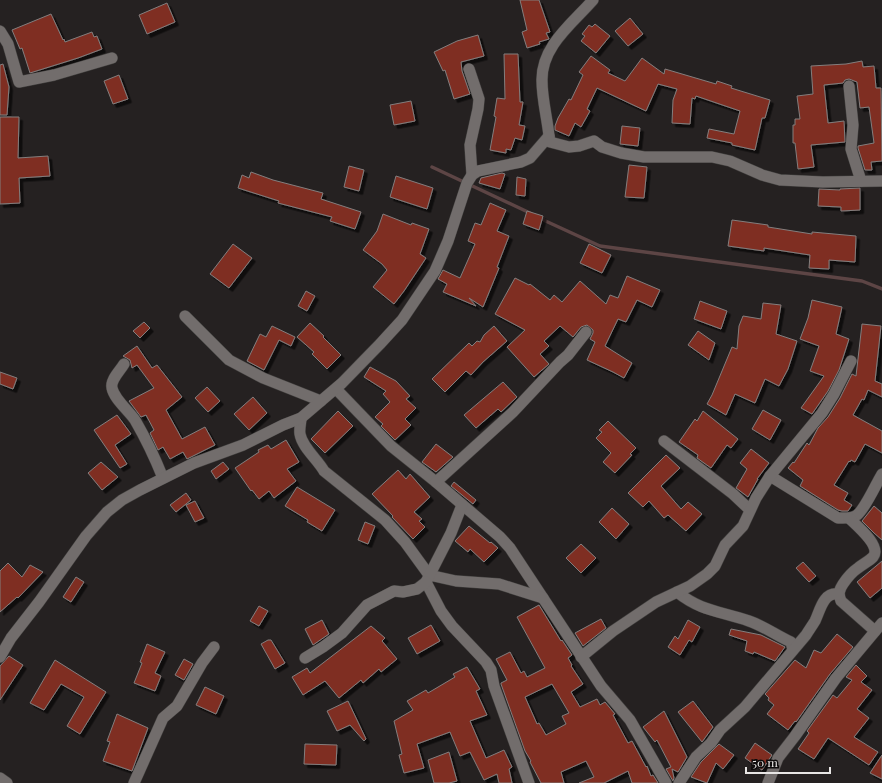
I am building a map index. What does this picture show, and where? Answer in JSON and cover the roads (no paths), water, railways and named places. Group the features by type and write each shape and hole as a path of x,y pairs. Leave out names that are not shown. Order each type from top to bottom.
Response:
{"street":[{"path":"594,0 558,37 549,52 543,67 542,86 550,142 569,147 579,146 594,141 602,147 621,153 644,157 712,157 730,161 762,175 780,180 823,182 882,181"},
{"path":"0,31 8,44 19,82 54,75 112,58"},
{"path":"469,69 479,98 470,145 472,175"},
{"path":"849,86 853,125 851,149 861,181"},
{"path":"0,657 11,638 86,536 107,512 122,500 194,463 242,445 301,418 339,386 402,320 435,271 448,241 467,183 472,175 478,171 521,162 530,158 549,136"},
{"path":"185,316 229,360 263,378 324,399"},
{"path":"436,482 513,412 568,355 586,332"},
{"path":"581,657 613,631 656,602 690,586 707,574 715,566 725,544 743,526 756,498 770,476 822,413 851,362"},
{"path":"124,364 112,383 112,389 134,419 152,450 163,478"},
{"path":"339,386 391,446 436,482 500,537 510,548 601,686 630,720 666,783"},
{"path":"301,418 300,434 305,445 324,471 385,520 405,542 428,578 441,611 452,626 486,662 491,670 494,686 529,783"},
{"path":"283,425 300,434"},
{"path":"664,441 733,494 750,510"},
{"path":"770,476 838,518 849,518 856,516 862,509 882,474"},
{"path":"305,658 342,633 367,605 394,591 404,592 417,589 428,578 462,505"},
{"path":"679,783 696,757 711,743 720,730 745,707 806,635 814,623 824,600 838,594 848,577 874,556 876,550 873,544 863,531 849,518"},
{"path":"428,578 499,584 543,598"},
{"path":"677,592 688,601 705,609 749,621 791,642 793,650"},
{"path":"768,783 778,758 836,678 879,627 868,623 841,601 838,594"},
{"path":"134,783 163,718 177,706 214,647"},
{"path":"0,778 7,783"}],"waterway":[{"path":"432,167 530,213"},
{"path":"539,218 600,246 862,281 882,289"}]}
